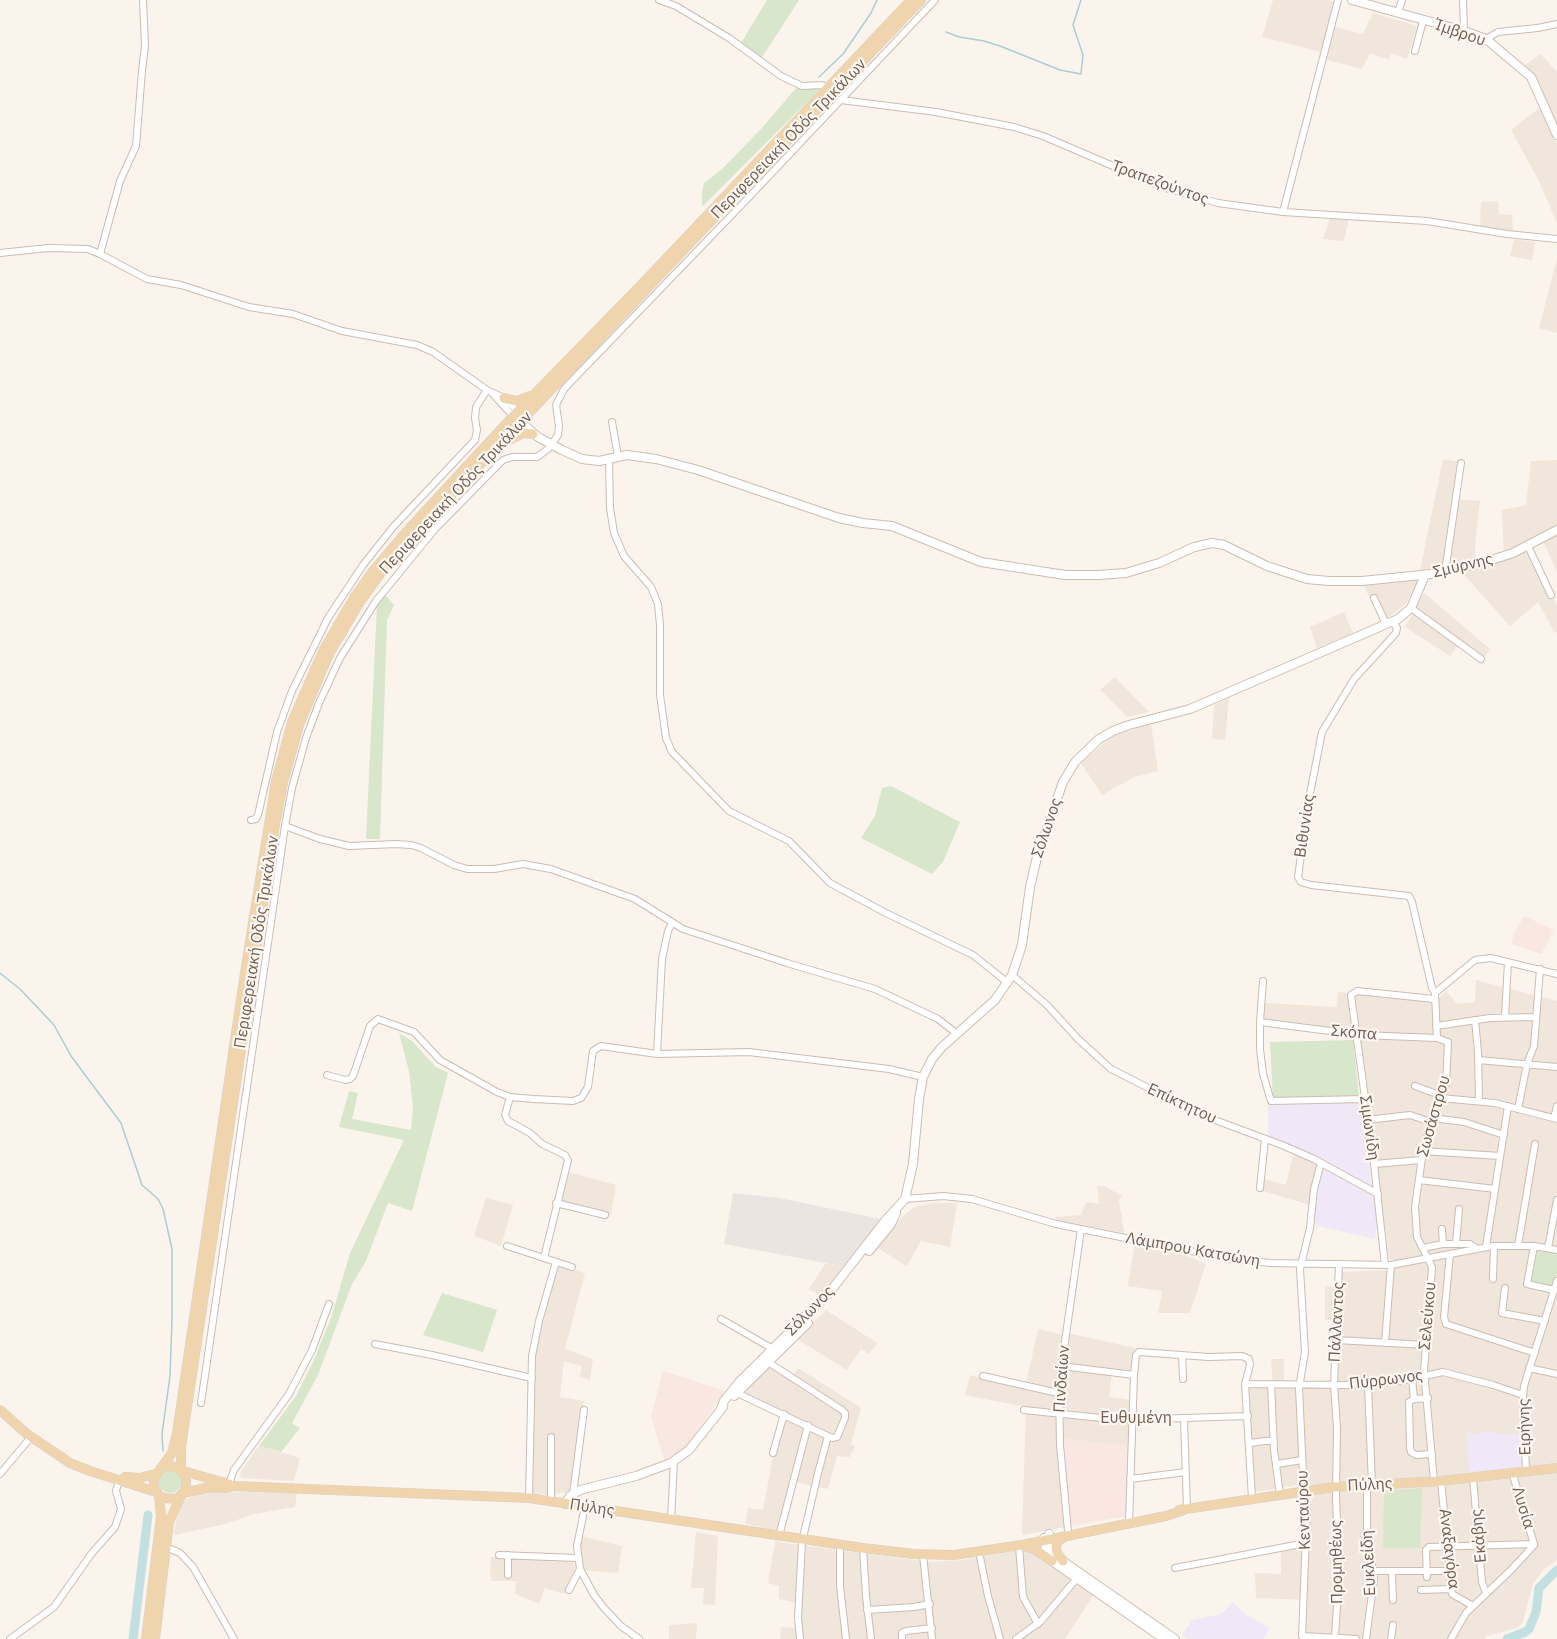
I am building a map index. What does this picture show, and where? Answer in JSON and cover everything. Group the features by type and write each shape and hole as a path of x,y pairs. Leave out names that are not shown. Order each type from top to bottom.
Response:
{"main road":[{"name":"Περιφερειακή Οδός Τρικάλων","path":"182,1470 182,1447 270,854 283,783 299,725 329,654 348,621 379,576 413,535 499,446 541,387 911,0"},
{"name":"Περιφερειακή Οδός Τρικάλων","path":"159,1470 172,1453 177,1433 276,781 292,722 323,651 373,571 408,530 520,417 921,0"},
{"path":"504,398 512,401 520,400 541,387"},
{"path":"499,446 518,435 538,436"},
{"path":"0,1410 31,1437 70,1463 90,1471 140,1478 172,1466 232,1485"},
{"name":"Πύλης","path":"947,1554 957,1550 1047,1537 1129,1520 1280,1494 1337,1487 1473,1478 1557,1468"},
{"path":"146,1639 161,1516 158,1494 153,1483 159,1470"},
{"path":"155,1639 169,1522 187,1482 182,1470"},
{"path":"108,1475 170,1499 206,1488 226,1488 232,1485"},
{"name":"Πύλης","path":"232,1485 529,1498 779,1536 923,1555 959,1555 980,1552 1021,1545 1047,1537"},
{"path":"1063,1561 1057,1553 1056,1546 1066,1533"},
{"path":"1021,1545 1034,1549 1052,1561"}],"street":[{"path":"100,254 120,181 134,152 137,139 145,45 143,0"},
{"path":"659,0 676,6 729,38 781,76 802,86 822,85 827,88"},
{"path":"201,1403 285,826 297,768 316,710 334,669 367,613 428,536 495,466 509,457 539,456 552,445 559,431 556,405 564,389 935,0"},
{"path":"1283,212 1338,0"},
{"name":"Ίμβρου","path":"1352,0 1486,39 1531,77 1557,135"},
{"path":"1398,13 1402,0"},
{"path":"1463,0 1464,31"},
{"path":"1415,51 1423,21"},
{"path":"1486,39 1498,32 1557,24"},
{"name":"Τραπεζούντος","path":"841,100 936,112 1014,127 1042,136 1179,193 1235,207 1427,221 1507,234 1557,239"},
{"path":"0,253 68,248 88,249 147,279 181,285 249,307 284,311 342,331 417,345 433,352 490,392 520,417"},
{"path":"490,392 504,398 538,436 585,460 609,459 618,456 612,422"},
{"path":"251,820 256,819 258,815 277,732 288,700 301,668 328,618 363,565 394,526 475,440 476,407 490,392"},
{"name":"Σμύρνης","path":"618,456 646,457 685,466 839,518 863,524 892,526 975,560 1065,575 1122,574 1159,563 1194,547 1216,544 1298,577 1324,581 1362,581 1445,572 1496,560 1557,530"},
{"name":"Επίκτητου","path":"609,459 610,508 615,538 626,559 651,587 658,604 660,695 666,738 672,752 729,811 789,841 830,883 973,955 1010,979 1047,1005 1078,1039 1111,1069 1204,1116 1321,1163 1377,1194"},
{"path":"1445,572 1461,464"},
{"path":"1528,546 1551,595"},
{"path":"1425,575 1411,608 1481,659"},
{"path":"1374,598 1390,623"},
{"name":"Σόλωνος","path":"720,1411 724,1401 740,1381 829,1293 905,1199 913,1164 923,1077 932,1059 956,1033 989,1005 1010,979 1022,945 1030,887 1037,857 1067,774 1075,762 1104,735 1119,728 1190,709 1390,623 1411,608"},
{"name":"Βιθυνίας","path":"1390,623 1397,628 1396,633 1354,679 1322,732 1309,799 1298,877 1301,882 1311,885 1407,895 1412,902 1435,996"},
{"path":"285,826 320,839 349,846 402,844 416,847 467,869 495,869 523,864 540,866 627,896 651,907 672,923 694,933 795,966 865,985 938,1019 956,1033"},
{"path":"657,1054 662,959 672,923"},
{"path":"1437,1038 1435,996 1474,960 1487,958 1557,974"},
{"path":"1506,1017 1508,962"},
{"path":"1518,1109 1527,1064 1534,1046 1540,969"},
{"path":"1263,981 1260,1022 1261,1060 1271,1101 1365,1099"},
{"name":"Σιμωνίδη","path":"1385,1343 1388,1265 1350,996 1353,992 1435,996"},
{"path":"1436,1026 1506,1017 1536,1017"},
{"path":"327,1075 350,1079 353,1076 370,1026 378,1019 414,1032 440,1060 510,1097 561,1101 579,1099 587,1090 593,1051 598,1047 657,1054 749,1052 889,1069 923,1077"},
{"path":"1475,1020 1479,1060 1479,1100"},
{"name":"Σκόπα","path":"1260,1022 1357,1035 1437,1038 1448,1041"},
{"name":"Σωσάστρου","path":"1429,1258 1422,1248 1415,1226 1416,1198 1423,1151 1447,1080 1448,1041"},
{"path":"1479,1060 1557,1067"},
{"path":"1415,1086 1442,1097 1479,1100 1556,1119 1557,1106"},
{"path":"510,1097 506,1114 508,1121 567,1157 568,1163 556,1203 544,1258"},
{"path":"1486,1247 1508,1106"},
{"path":"1367,1120 1410,1115 1432,1120 1464,1122 1504,1135"},
{"path":"1260,1188 1265,1139"},
{"path":"1518,1246 1535,1144"},
{"path":"1423,1151 1500,1156"},
{"path":"1374,1164 1421,1160"},
{"name":"Κενταύρου","path":"1321,1163 1314,1189 1310,1228 1300,1265 1305,1352 1299,1384 1302,1460 1307,1509 1302,1635 1335,1637"},
{"path":"1419,1180 1495,1189"},
{"name":"Λάμπρου Κατσώνη","path":"905,1199 943,1196 972,1199 1056,1224 1230,1259 1300,1265 1388,1265 1494,1246 1534,1246 1557,1250"},
{"path":"1548,1248 1557,1200"},
{"path":"556,1203 605,1215"},
{"name":"Σόλωνος","path":"573,1494 650,1472 674,1461 694,1445 720,1411 833,1296 891,1224 899,1207"},
{"path":"1456,1244 1459,1209"},
{"name":"Πινδαίων","path":"1066,1533 1058,1393 1081,1229"},
{"path":"1442,1229 1443,1244"},
{"path":"1422,1248 1443,1244 1472,1244 1477,1249"},
{"path":"507,1246 572,1267"},
{"path":"1493,1279 1494,1246"},
{"path":"1534,1246 1527,1284 1554,1290"},
{"path":"1450,1254 1444,1317 1446,1324 1535,1353"},
{"name":"Σελεύκου","path":"1429,1258 1432,1267 1425,1375 1432,1454 1438,1481"},
{"path":"529,1498 534,1343 556,1262"},
{"name":"Πάλλαντος","path":"1337,1487 1334,1385 1340,1264"},
{"name":"Ειρήνης","path":"1526,1471 1523,1395 1529,1368 1557,1281"},
{"path":"1505,1288 1502,1313 1545,1321"},
{"path":"232,1485 234,1470 289,1395 312,1350 329,1304"},
{"path":"721,1319 772,1349"},
{"path":"1336,1340 1426,1345"},
{"path":"375,1344 532,1378"},
{"path":"1129,1520 1134,1375 1138,1352 1248,1358 1251,1363 1245,1384 1252,1498"},
{"path":"1182,1355 1183,1379"},
{"path":"737,1393 828,1436 835,1438 838,1435 845,1413 768,1362"},
{"path":"1060,1366 1134,1375"},
{"path":"1529,1368 1557,1374"},
{"name":"Πύρρωνος","path":"1245,1384 1368,1385 1444,1373 1523,1395"},
{"path":"982,1376 1058,1393"},
{"path":"1412,1378 1414,1399"},
{"path":"1271,1384 1280,1494"},
{"path":"1368,1385 1369,1486"},
{"path":"1428,1398 1414,1399 1409,1402 1411,1452 1416,1455 1432,1454"},
{"path":"565,1504 573,1494 584,1410"},
{"name":"Ευθυμένη","path":"1024,1410 1133,1420 1248,1416"},
{"path":"773,1453 784,1414"},
{"path":"1184,1418 1186,1510"},
{"path":"779,1536 806,1433 812,1427"},
{"path":"800,1639 798,1618 803,1539 828,1436"},
{"path":"0,1474 31,1437"},
{"path":"550,1501 551,1437"},
{"path":"1250,1443 1274,1441"},
{"path":"1277,1464 1302,1460"},
{"path":"670,1520 674,1461"},
{"path":"1130,1479 1186,1472"},
{"name":"Λυσία","path":"1512,1472 1534,1544"},
{"name":"Εκάβης","path":"1473,1478 1482,1582 1486,1593"},
{"path":"10,1639 54,1607 92,1553 116,1527 121,1509 116,1491 118,1480"},
{"name":"Αναξαγόρα","path":"1438,1481 1451,1589 1454,1597 1473,1606"},
{"name":"Ευκλείδη","path":"1366,1639 1373,1596 1373,1571 1367,1528 1369,1486"},
{"name":"Προμηθέως","path":"1335,1637 1340,1576 1337,1487"},
{"path":"585,1506 577,1546 580,1569 604,1608 621,1626 639,1639"},
{"path":"1047,1537 1046,1551 1052,1561 1164,1639"},
{"path":"1047,1537 1053,1553 1063,1561 1175,1639"},
{"path":"840,1544 840,1586 846,1639"},
{"path":"1175,1568 1306,1544"},
{"path":"1427,1574 1427,1548 1480,1544 1534,1544"},
{"path":"1451,1639 1463,1617 1534,1544"},
{"path":"1021,1545 1023,1597 1038,1624"},
{"path":"166,1547 180,1552 193,1567 234,1639"},
{"path":"863,1548 871,1639"},
{"path":"980,1552 988,1596 1000,1639"},
{"path":"499,1555 577,1558"},
{"path":"508,1555 508,1575"},
{"path":"923,1555 932,1639"},
{"path":"569,1590 580,1569"},
{"path":"1373,1571 1427,1574 1449,1571"},
{"path":"1392,1572 1393,1600"},
{"path":"1016,1639 1038,1624 1077,1578"},
{"path":"1421,1590 1451,1589"},
{"path":"867,1610 930,1604"},
{"path":"1391,1639 1393,1625"},
{"path":"902,1639 902,1633 906,1631 932,1628"},
{"path":"1335,1637 1356,1639"}],"shaded area":[{"path":"1273,0 1335,2 1321,52 1262,37"},
{"path":"1373,13 1417,26 1407,59 1391,53 1389,60 1370,53 1362,69 1324,59 1332,26 1363,34"},
{"path":"1541,54 1557,72 1557,134 1554,136 1557,143 1557,223 1539,181 1511,130 1547,102 1541,86 1525,65"},
{"path":"1498,201 1499,214 1512,215 1513,231 1480,227 1481,202"},
{"path":"1330,218 1349,219 1344,241 1323,239"},
{"path":"1514,239 1535,242 1532,260 1510,256"},
{"path":"1557,258 1557,333 1539,328"},
{"path":"1443,459 1459,462 1454,499 1480,501 1475,544 1476,569 1504,560 1502,510 1526,505 1531,461 1557,460 1557,572 1540,534 1525,543 1557,605 1557,632 1555,633 1538,602 1510,626 1456,566 1420,570"},
{"path":"1419,579 1405,605 1386,619 1376,597 1370,599 1363,584"},
{"path":"1424,593 1490,649 1484,658 1416,607"},
{"path":"1344,612 1353,633 1317,648 1310,627"},
{"path":"1413,613 1457,646 1450,656 1405,627"},
{"path":"1115,677 1149,712 1127,717 1100,690"},
{"path":"1229,698 1225,740 1212,739 1214,705"},
{"path":"1151,724 1158,771 1134,777 1102,795 1081,763 1111,737"},
{"path":"1524,916 1554,930 1541,954 1511,944"},
{"path":"1476,980 1557,1001 1557,1560 1544,1569 1533,1584 1523,1622 1517,1628 1486,1636 1485,1639 1355,1639 1305,1632 1306,1600 1256,1598 1255,1573 1281,1574 1281,1552 1310,1546 1309,1483 1255,1492 1248,1389 1273,1386 1271,1359 1284,1359 1284,1387 1336,1388 1340,1320 1325,1320 1325,1286 1342,1288 1342,1272 1392,1270 1393,1261 1389,1258 1359,1032 1264,1019 1265,1003 1337,1007 1338,992 1436,1001 1446,991 1457,1004 1475,1002"},
{"path":"1361,1102 1372,1187 1323,1159 1268,1136 1268,1105"},
{"path":"1294,1151 1318,1163 1310,1193 1310,1205 1263,1191 1264,1179 1286,1185"},
{"path":"1323,1167 1374,1195 1377,1223 1375,1239 1313,1225 1314,1198"},
{"path":"568,1172 616,1185 611,1215 560,1202"},
{"path":"1097,1186 1104,1186 1122,1196 1119,1200 1124,1233 1056,1220 1055,1217 1081,1215 1086,1202 1099,1204"},
{"path":"733,1193 779,1198 881,1219 846,1267 724,1244"},
{"path":"486,1198 513,1205 501,1246 474,1236"},
{"path":"957,1203 950,1247 921,1241 907,1266 876,1247 893,1225 909,1211 917,1206"},
{"path":"1135,1242 1181,1253 1206,1264 1190,1313 1158,1313 1162,1291 1128,1286"},
{"path":"826,1263 846,1267 824,1295 808,1290"},
{"path":"558,1266 585,1273 565,1349 593,1359 590,1380 580,1376 582,1366 564,1361 560,1397 584,1401 572,1491 548,1495 532,1493 535,1349"},
{"path":"826,1310 877,1343 869,1354 861,1349 847,1370 797,1339"},
{"path":"1038,1329 1068,1336 1068,1333 1135,1348 1132,1372 1112,1370 1109,1397 1130,1400 1129,1446 1058,1438 1065,1527 1022,1535 1026,1407 965,1395 970,1375 1025,1388"},
{"path":"768,1364 790,1380 798,1368 861,1408 851,1444 855,1446 850,1457 837,1456 828,1489 790,1481 777,1542 929,1562 962,1560 1029,1549 1094,1594 1065,1639 780,1639 781,1627 801,1629 802,1604 779,1599 779,1586 768,1583 777,1530 745,1524 748,1508 763,1510 772,1462 787,1414 742,1391"},
{"path":"663,1371 725,1391 684,1450 665,1463 651,1416"},
{"path":"1479,1431 1502,1434 1521,1433 1522,1467 1469,1472 1467,1433 1479,1434"},
{"path":"1062,1438 1129,1446 1127,1516 1070,1526"},
{"path":"259,1446 300,1458 294,1481 240,1478 241,1471"},
{"path":"209,1493 297,1493 295,1507 254,1514 225,1524 174,1535 176,1520 184,1501 195,1495"},
{"path":"696,1532 718,1536 715,1605 703,1604 704,1588 691,1588"},
{"path":"580,1536 622,1546 618,1573 583,1570 579,1556"},
{"path":"491,1557 573,1561 576,1571 564,1594 545,1588 539,1604 515,1594 516,1581 492,1581"},
{"path":"1233,1602 1245,1614 1270,1628 1263,1639 1188,1639 1182,1635 1192,1620 1221,1614"},
{"path":"697,1623 696,1639 669,1639 669,1625"}],"green space":[{"path":"767,0 799,0 761,59 741,43"},
{"path":"797,87 818,89 702,207 704,183 721,170 761,129"},
{"path":"385,595 394,605 387,620 380,839 366,839 377,604"},
{"path":"891,786 960,822 943,862 932,874 861,838 875,816 882,788"},
{"path":"399,1033 412,1041 436,1067 448,1073 412,1211 388,1203 366,1261 352,1284 318,1375 292,1423 300,1428 281,1452 259,1446 296,1396 313,1362 331,1318 350,1253 404,1140 339,1127 349,1091 358,1093 352,1119 411,1130 413,1107 409,1071"},
{"path":"1353,1040 1359,1096 1273,1100 1270,1042"},
{"path":"1537,1251 1557,1254 1557,1273 1551,1288 1529,1284"},
{"path":"442,1293 497,1310 483,1352 423,1335"},
{"path":"170,1469 179,1472 182,1481 179,1490 170,1493 161,1490 158,1481 161,1472"},
{"path":"1422,1488 1420,1548 1383,1548 1384,1491"}],"waterway":[{"path":"819,77 843,54 871,13 877,0"},
{"path":"946,32 959,37 984,41 1060,70 1081,74 1083,55 1073,25 1081,0"},
{"path":"0,973 21,990 54,1025 71,1056 121,1123 142,1185 158,1199 163,1209 172,1249 170,1376 162,1434 163,1451"},
{"path":"133,1639 148,1515"},
{"path":"1507,1639 1529,1629 1536,1612 1539,1588 1557,1570"}]}
